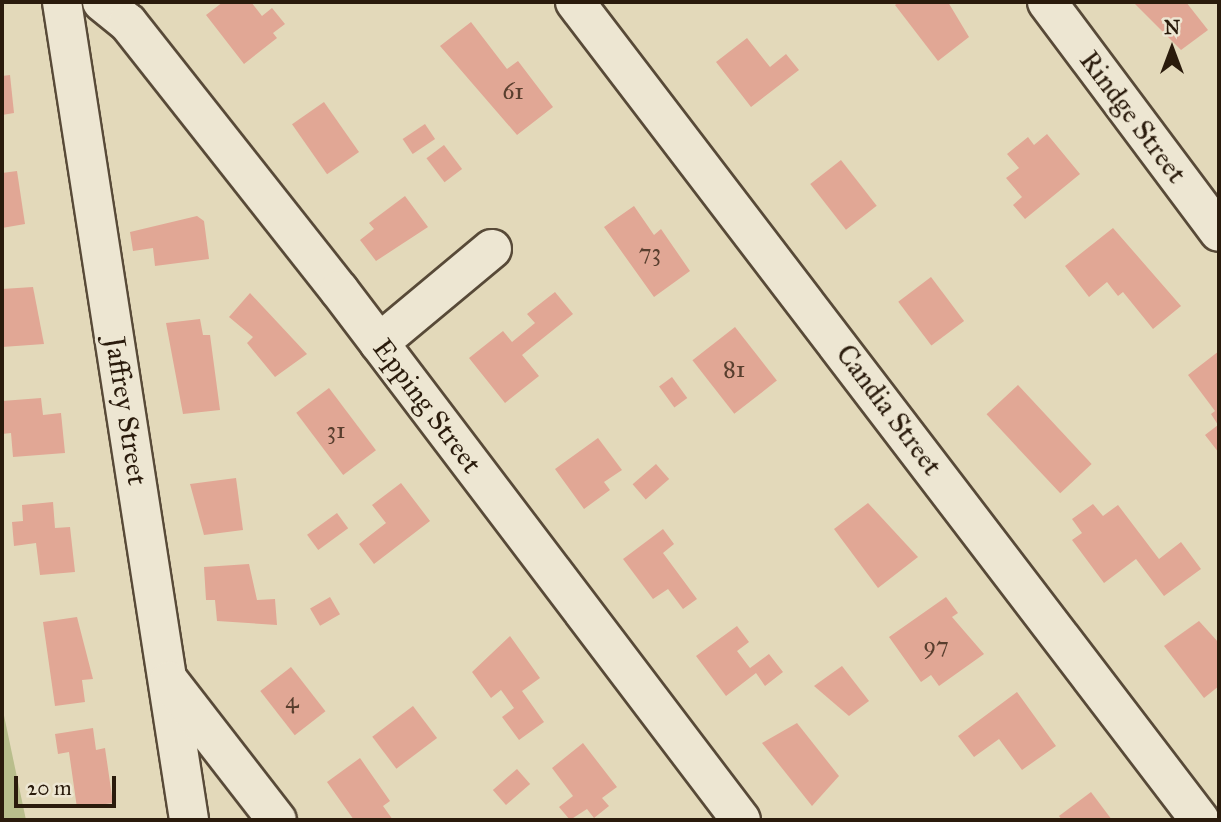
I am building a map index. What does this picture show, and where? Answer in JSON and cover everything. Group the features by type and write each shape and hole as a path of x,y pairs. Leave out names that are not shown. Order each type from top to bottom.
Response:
{"street":[{"name":"Jaffrey Street","path":"62,2 189,820"},
{"name":"Epping Street","path":"102,2 178,84 379,343 741,820"},
{"name":"Candia Street","path":"575,2 1200,820"},
{"name":"Rindge Street","path":"1047,2 1219,232"},
{"path":"379,343 492,249"},
{"path":"168,680 278,820"}],"green space":[{"path":"2,706 26,820 2,820"}],"building":[{"path":"223,2 251,2 262,16 272,8 285,24 273,33 277,38 244,64 206,15"},
{"path":"899,2 948,2 969,37 938,61 895,5"},
{"path":"1133,2 1186,2 1208,30 1181,50"},
{"path":"471,22 507,69 518,61 553,107 517,135 440,46"},
{"path":"747,38 770,67 786,54 799,70 751,107 716,62"},
{"path":"10,75 14,113 2,115 2,76"},
{"path":"324,102 359,152 327,174 292,124"},
{"path":"425,124 435,139 413,154 403,139"},
{"path":"1047,134 1080,174 1025,219 1013,205 1022,197 1006,178 1019,168 1007,154 1028,137 1034,145"},
{"path":"444,145 462,169 444,182 426,158"},
{"path":"841,160 877,206 846,230 810,184"},
{"path":"17,171 25,224 2,228 2,173"},
{"path":"405,196 428,227 376,261 360,240 374,229 369,223"},
{"path":"634,206 654,235 661,229 690,271 654,297 604,227"},
{"path":"197,216 204,221 209,259 155,266 153,248 133,251 130,232"},
{"path":"1113,228 1181,306 1153,329 1123,292 1118,296 1107,282 1089,297 1065,266"},
{"path":"931,277 964,321 931,346 898,302"},
{"path":"33,287 44,344 2,347 2,289"},
{"path":"555,292 573,314 522,355 539,376 505,403 469,358 503,331 512,342 535,323 527,314"},
{"path":"250,293 307,354 275,377 247,343 253,337 229,317"},
{"path":"200,319 203,335 210,335 220,410 183,414 166,323"},
{"path":"735,327 777,381 734,414 692,360"},
{"path":"1219,351 1219,453 1205,435 1218,425 1211,414 1215,411 1188,375"},
{"path":"672,377 687,398 674,407 659,386"},
{"path":"1018,385 1092,464 1060,493 987,414"},
{"path":"329,388 376,450 343,475 296,413"},
{"path":"41,398 43,415 61,413 65,453 13,457 11,433 2,434 2,401"},
{"path":"598,438 622,470 604,482 610,490 584,509 555,469"},
{"path":"656,464 669,479 646,499 633,484"},
{"path":"236,478 243,530 204,535 190,484"},
{"path":"401,483 430,521 374,564 359,544 386,523 372,505"},
{"path":"53,502 55,528 70,527 75,572 40,575 36,543 14,546 12,522 23,521 22,505"},
{"path":"868,503 918,557 878,588 834,529"},
{"path":"1093,504 1103,516 1118,505 1159,559 1181,542 1201,569 1164,596 1136,559 1104,583 1072,540 1082,533 1072,519"},
{"path":"337,513 348,528 318,550 307,535"},
{"path":"663,529 674,544 663,553 697,599 683,609 668,589 653,599 623,559"},
{"path":"249,564 257,600 275,599 277,625 217,621 215,600 206,600 204,567"},
{"path":"330,597 340,614 320,626 310,608"},
{"path":"946,597 958,613 952,617 984,654 939,686 931,675 921,682 889,637"},
{"path":"77,617 93,679 82,680 85,702 55,706 43,622"},
{"path":"1199,621 1219,643 1219,686 1204,698 1164,646"},
{"path":"737,626 749,642 737,651 750,668 769,654 783,672 765,686 756,673 726,696 696,656"},
{"path":"510,636 540,678 522,691 544,722 519,740 502,717 514,708 501,690 491,698 472,672"},
{"path":"842,666 869,701 849,716 814,686"},
{"path":"291,667 325,711 295,735 260,691"},
{"path":"1017,692 1056,746 1022,770 999,739 974,757 958,736"},
{"path":"413,706 437,738 396,769 372,737"},
{"path":"797,723 839,776 812,806 762,743"},
{"path":"93,728 96,750 105,748 113,803 77,808 69,752 58,754 55,734"},
{"path":"583,743 617,787 602,798 609,806 594,818 587,809 570,820 559,807 573,796 552,768"},
{"path":"360,758 390,801 383,806 393,820 354,820 327,782"},
{"path":"517,769 530,784 506,805 493,790"},
{"path":"1091,792 1112,820 1062,820 1059,816"}]}
